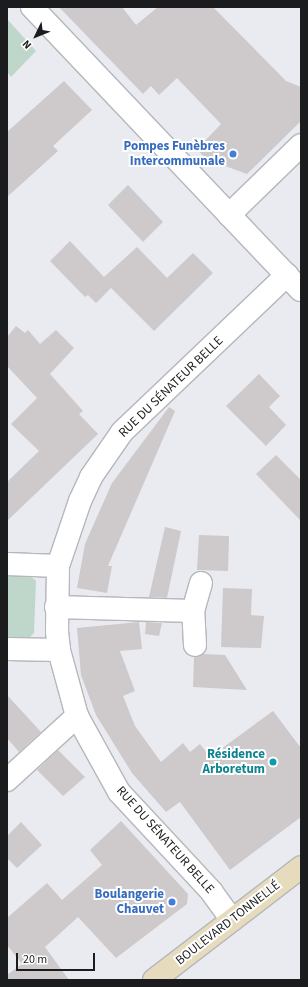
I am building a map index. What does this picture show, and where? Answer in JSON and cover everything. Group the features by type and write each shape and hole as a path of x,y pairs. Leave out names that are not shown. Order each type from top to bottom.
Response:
{"main road":[{"name":"BOULEVARD TONNELLÉ","path":"154,980 301,867"}],"street":[{"path":"32,7 294,282"},
{"path":"229,215 301,145"},
{"name":"RUE DU SÉNATEUR BELLE","path":"232,920 212,892 119,792 76,716 59,650 56,607 58,566 80,501 91,477 122,432 294,282"},
{"path":"7,564 58,566"},
{"path":"195,645 193,611 201,583"},
{"path":"56,607 193,611"},
{"path":"7,649 59,650"},
{"path":"7,780 76,716"}],"green space":[{"path":"7,19 36,51 11,77 7,72"},
{"path":"7,573 28,574 36,581 34,633 28,639 7,638"}],"building":[{"path":"59,7 122,7 136,25 158,7 213,7 286,81 301,87 301,121 247,174 206,159 197,149 221,124 177,78 159,95 151,86 143,94"},
{"path":"64,81 92,110 53,146 58,151 7,197 7,132"},
{"path":"128,185 163,222 143,242 108,205"},
{"path":"70,241 104,277 137,247 167,278 193,253 213,273 154,331 111,288 96,303 88,295 85,297 50,261"},
{"path":"16,326 25,333 28,330 40,344 56,330 74,348 50,374 83,411 79,414 98,434 7,521 7,482 39,451 11,424 37,398 7,366 7,337"},
{"path":"259,374 280,396 269,407 286,425 266,446 226,406"},
{"path":"169,407 175,411 108,566 112,566 107,593 77,588 85,544 112,483"},
{"path":"276,455 301,480 301,521 256,474"},
{"path":"165,527 181,531 167,598 149,597"},
{"path":"199,535 229,536 228,571 197,570"},
{"path":"223,588 252,589 251,615 264,616 261,648 221,647"},
{"path":"139,622 142,649 120,651 135,691 123,696 135,726 161,762 183,743 190,752 200,744 210,757 273,711 301,748 301,817 230,870 180,802 166,812 132,773 96,715 81,675 77,628"},
{"path":"146,622 162,623 159,636 145,634"},
{"path":"203,654 225,655 247,690 193,687 194,657"},
{"path":"7,695 41,732 19,752 7,738"},
{"path":"58,750 85,777 63,796 37,770"},
{"path":"121,821 188,894 187,904 116,958 78,917 45,947 69,980 7,980 7,975 22,964 7,945 7,918 47,883 62,900 102,865 90,850"},
{"path":"21,822 42,845 17,868 7,858 7,836"}],"place":[{"name":"Pompes Funèbres Intercommunale","path":"233,154"},
{"name":"Résidence Arboretum","path":"273,762"},
{"name":"Boulangerie Chauvet","path":"172,902"}]}
